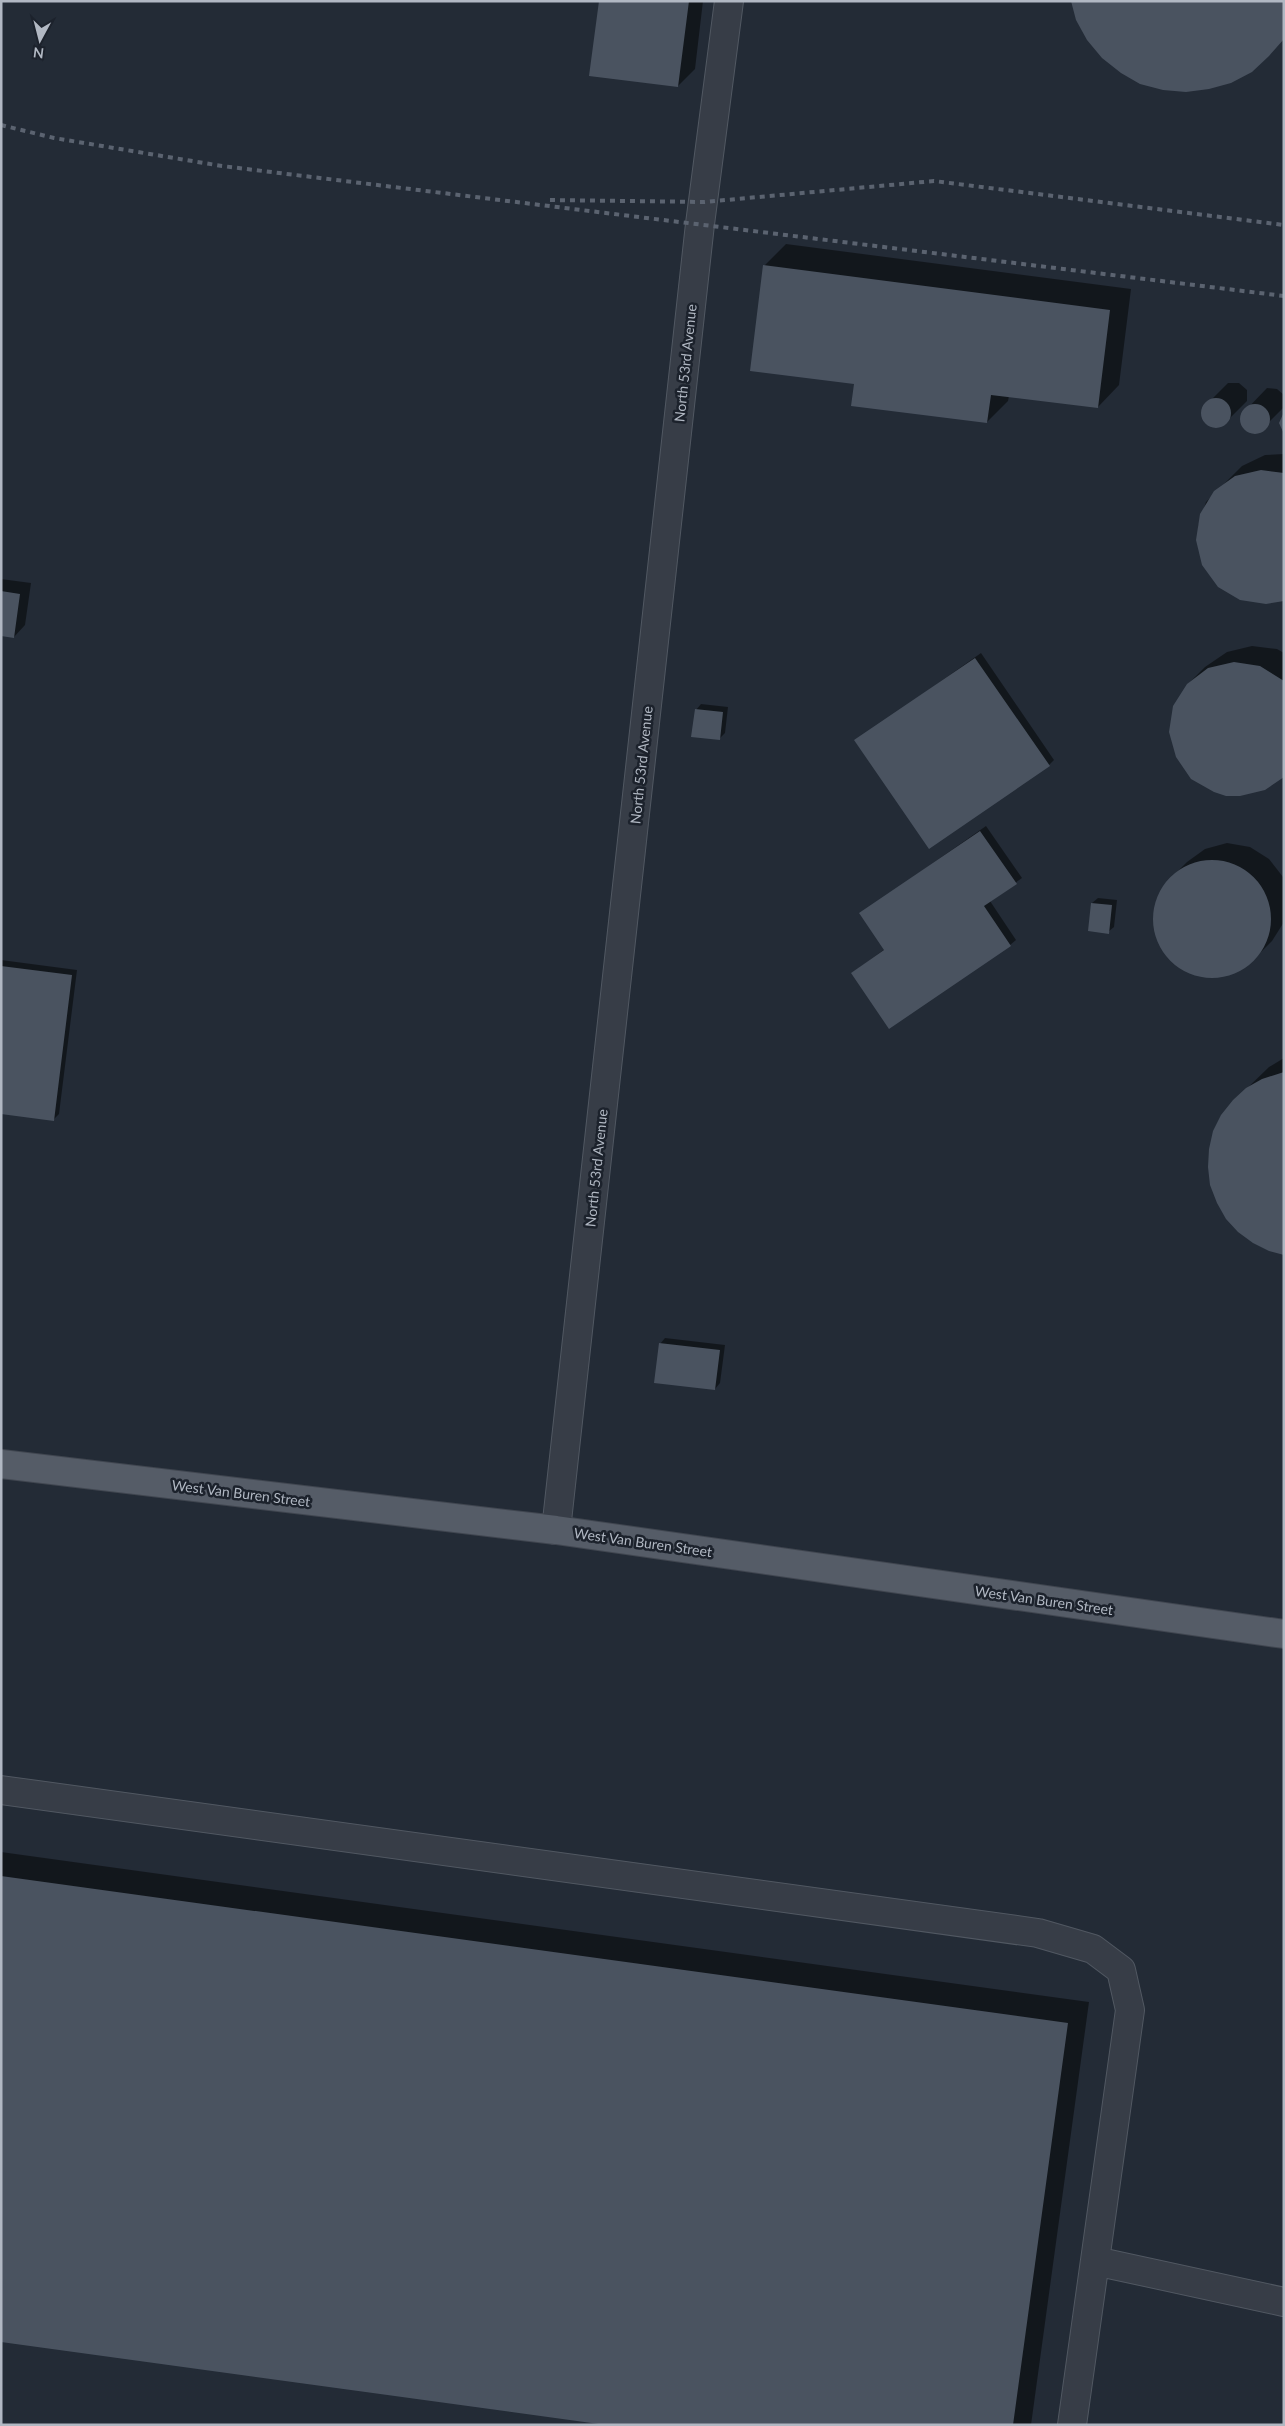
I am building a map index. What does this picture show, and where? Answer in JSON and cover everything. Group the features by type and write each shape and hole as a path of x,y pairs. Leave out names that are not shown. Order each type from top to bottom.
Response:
{"main road":[{"name":"West Van Buren Street","path":"1,1464 556,1530 1284,1634"}],"street":[{"name":"North 53rd Avenue","path":"556,1530 700,224 729,1"},
{"path":"1,1790 1038,1933 1093,1949 1121,1970 1130,2010 1072,2425"},
{"path":"1095,2260 1284,2302"}],"building":[{"path":"599,1 689,1 678,87 589,76"},
{"path":"1071,1 1284,1 1284,39 1252,72 1231,83 1209,89 1186,92 1163,90 1140,84 1121,73 1102,58 1087,40 1076,20"},
{"path":"763,265 1110,310 1098,408 991,395 987,423 851,406 854,384 750,371"},
{"path":"1216,398 1227,402 1231,413 1227,424 1216,428 1205,424 1201,413 1205,402"},
{"path":"1255,404 1266,408 1270,419 1266,430 1255,434 1244,430 1240,419 1244,408"},
{"path":"1284,412 1284,434 1279,423"},
{"path":"1261,470 1284,473 1284,601 1266,604 1240,600 1218,587 1202,565 1196,540 1200,514 1214,491 1235,476"},
{"path":"1,591 20,594 14,638 1,636"},
{"path":"975,658 1050,766 929,849 854,740"},
{"path":"1234,662 1260,666 1284,681 1284,777 1265,790 1240,796 1226,796 1214,792 1191,779 1176,757 1169,732 1173,706 1187,684 1208,668"},
{"path":"695,709 723,712 720,740 691,737"},
{"path":"980,831 1017,884 984,906 1011,946 889,1029 851,973 884,950 859,913"},
{"path":"1212,860 1235,864 1254,877 1267,896 1271,919 1267,942 1254,961 1235,974 1212,978 1189,974 1170,961 1157,942 1153,919 1157,896 1170,877 1189,864"},
{"path":"1091,903 1112,905 1109,934 1088,931"},
{"path":"1,966 72,975 54,1121 1,1114"},
{"path":"1284,1072 1284,1255 1269,1251 1253,1243 1238,1232 1226,1219 1210,1185 1208,1167 1213,1131 1221,1115 1233,1100 1246,1088 1262,1079"},
{"path":"659,1343 720,1350 715,1390 654,1383"},
{"path":"1,1876 1068,2023 1013,2425 606,2425 1,2342"}],"railway":[{"path":"1,125 54,138 222,166 1284,296"},
{"path":"550,200 704,202 934,181 1284,225"}]}
